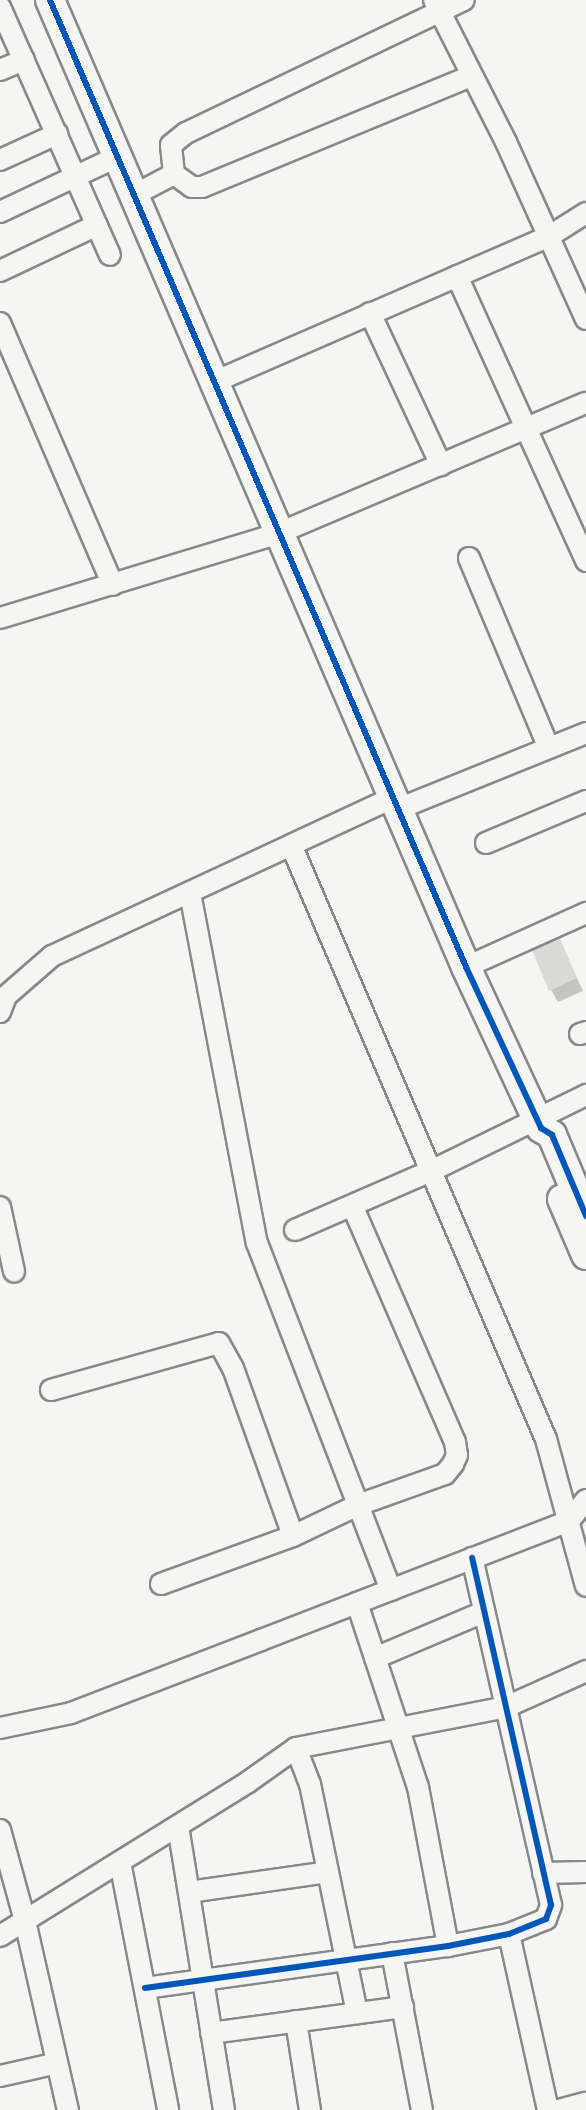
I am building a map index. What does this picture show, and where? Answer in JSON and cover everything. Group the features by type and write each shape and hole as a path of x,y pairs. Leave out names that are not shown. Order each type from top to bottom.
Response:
{"street":[{"path":"51,0 466,967 539,1124 552,1135 586,1216"},
{"path":"464,0 437,6 186,133 171,145 174,174 192,187 201,187 471,76"},
{"path":"437,6 586,319"},
{"path":"0,8 110,255"},
{"path":"0,70 24,60"},
{"path":"0,160 57,134"},
{"path":"0,212 117,157"},
{"path":"134,195 174,174"},
{"path":"214,382 548,237 586,213"},
{"path":"0,271 97,225"},
{"path":"458,276 586,561"},
{"path":"370,313 441,465"},
{"path":"0,323 112,585"},
{"path":"0,618 279,534 586,403"},
{"path":"470,558 549,748"},
{"path":"0,1012 6,996 52,956 395,803 586,733"},
{"path":"486,843 586,801"},
{"path":"292,847 546,1438 586,1586"},
{"path":"190,893 257,1243 391,1590"},
{"path":"466,967 586,913"},
{"path":"295,1230 539,1124 586,1095"},
{"path":"539,1124 538,1139 586,1255"},
{"path":"161,1584 293,1536 358,1505 445,1474 457,1455 354,1206"},
{"path":"0,1207 14,1271"},
{"path":"51,1390 219,1343 233,1368 293,1536"},
{"path":"0,1728 71,1713 569,1521 586,1500"},
{"path":"145,1988 448,1946 509,1934 546,1920 551,1905 472,1558"},
{"path":"357,1603 418,1787 448,1946"},
{"path":"375,1658 484,1612"},
{"path":"0,1936 178,1826 296,1748 506,1707 586,1671"},
{"path":"296,1748 310,1784 357,2013"},
{"path":"178,1826 224,2110"},
{"path":"0,1830 25,1921 68,2110"},
{"path":"120,1862 168,2110"},
{"path":"189,1892 328,1872"},
{"path":"543,1873 586,1872"},
{"path":"509,1934 548,2110"},
{"path":"392,1953 422,2110"},
{"path":"211,2033 403,2007"},
{"path":"296,2021 310,2110"},
{"path":"0,2076 57,2063"},
{"path":"559,2110 586,2103"}],"building":[{"path":"559,936 577,978 549,991 531,948"}],"cycle path":[{"path":"50,0 466,967 541,1128 552,1135 586,1216"},
{"path":"145,1988 448,1946 509,1934 546,1919 551,1905 472,1558"}]}
